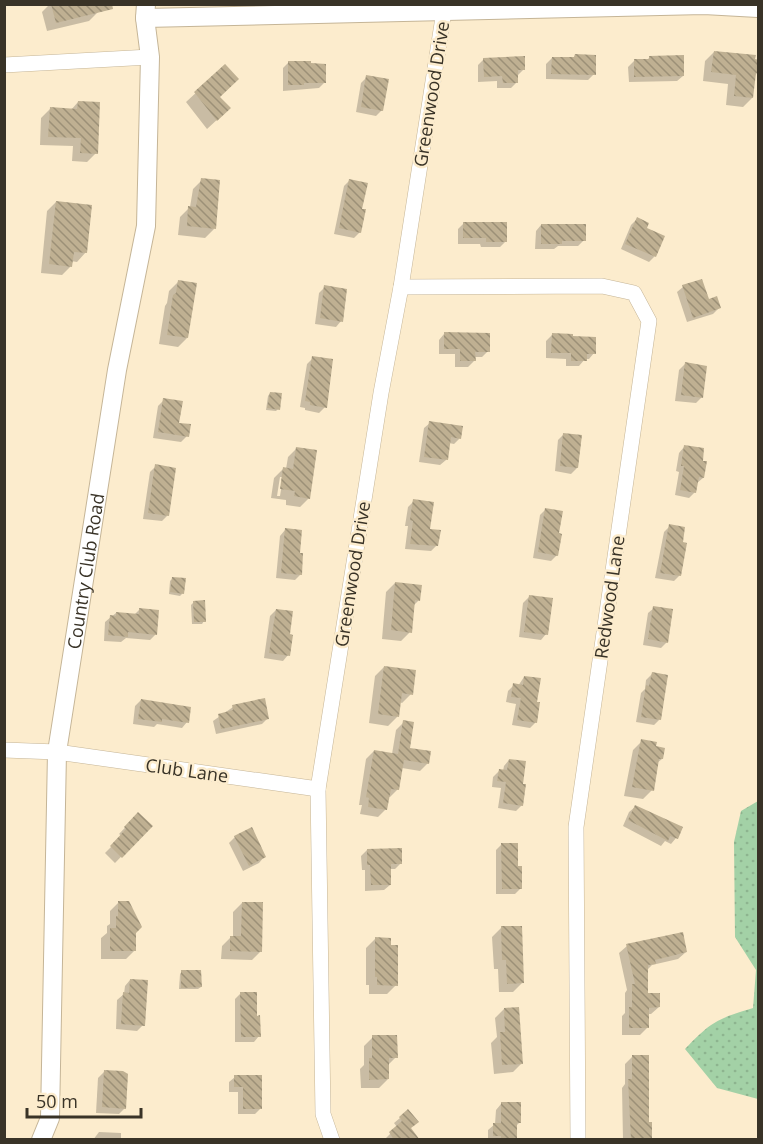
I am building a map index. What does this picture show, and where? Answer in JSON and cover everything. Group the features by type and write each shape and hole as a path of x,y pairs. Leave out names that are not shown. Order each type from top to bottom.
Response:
{"street":[{"path":"145,11 444,11 704,5 759,8"},
{"name":"Country Club Road","path":"40,1140 50,1118 57,752 117,370 146,226 150,57 145,11"},
{"name":"Greenwood Drive","path":"332,1140 323,1114 318,789 444,11"},
{"path":"4,65 150,57"},
{"name":"Redwood Lane","path":"401,287 602,286 634,293 649,321 576,827 578,1140"},
{"name":"Club Lane","path":"4,750 57,752 318,789"}],"green space":[{"path":"758,801 758,1099 717,1088 685,1049 716,1022 753,1008 756,970 735,937 734,842 741,811"}],"building":[{"path":"51,4 112,4 113,9 56,23"},
{"path":"714,51 756,55 755,59 759,60 759,73 756,73 753,98 734,96 736,75 711,72"},
{"path":"575,54 596,55 596,75 551,74 552,57 574,57"},
{"path":"684,55 684,76 634,77 634,59"},
{"path":"525,56 525,70 518,70 518,83 503,83 502,76 484,77 483,58"},
{"path":"288,61 311,61 311,63 326,64 326,83 288,85"},
{"path":"225,64 239,79 220,97 231,108 217,121 194,92"},
{"path":"366,75 389,79 383,111 361,107"},
{"path":"78,101 100,102 98,154 80,153 81,138 48,137 50,107 77,109"},
{"path":"201,178 220,180 216,229 187,226 188,206 196,207"},
{"path":"349,179 368,183 362,209 366,209 361,233 339,228"},
{"path":"56,201 92,205 87,253 74,252 72,267 49,264"},
{"path":"637,217 649,223 647,228 665,236 656,257 625,244"},
{"path":"463,222 507,222 507,242 486,242 486,238 463,238"},
{"path":"541,224 586,224 586,241 541,244"},
{"path":"702,279 709,299 717,296 721,308 693,318 682,285"},
{"path":"178,280 197,283 188,338 167,335 173,295 176,293"},
{"path":"324,285 347,289 343,322 320,318"},
{"path":"444,332 490,333 490,352 475,352 476,361 460,361 460,349 444,349"},
{"path":"552,333 596,337 596,354 587,354 587,361 571,361 571,353 551,353"},
{"path":"312,356 333,359 327,408 310,405 310,402 305,401"},
{"path":"685,362 707,366 703,398 681,395"},
{"path":"270,392 282,393 280,410 267,408"},
{"path":"163,398 183,401 179,423 191,424 189,437 158,432"},
{"path":"429,421 463,426 461,439 451,437 448,460 424,457"},
{"path":"563,433 582,435 578,468 560,466"},
{"path":"684,445 704,448 703,461 707,461 704,478 699,477 696,493 680,490 684,466 681,466"},
{"path":"296,447 317,450 310,499 294,496 295,491 280,489 283,467 293,469"},
{"path":"155,464 176,468 169,516 148,513"},
{"path":"413,499 434,502 430,529 441,530 438,546 410,544"},
{"path":"545,508 563,511 558,556 538,552"},
{"path":"669,524 685,527 683,542 687,543 681,576 660,573"},
{"path":"285,528 302,530 300,553 303,553 302,575 281,573"},
{"path":"172,577 186,578 184,594 170,592"},
{"path":"395,582 422,585 420,601 415,600 412,633 391,630"},
{"path":"529,595 553,598 548,635 524,632"},
{"path":"205,600 206,622 194,622 193,601"},
{"path":"653,606 673,609 668,643 648,639"},
{"path":"139,608 159,610 157,635 128,632 128,637 108,635 110,615 116,616 116,612 139,614"},
{"path":"276,609 293,611 290,656 269,653"},
{"path":"384,666 416,670 413,695 402,693 399,717 378,714"},
{"path":"652,672 668,675 661,720 641,717 646,685 649,686"},
{"path":"524,676 541,678 537,702 540,702 537,723 517,720 521,698 511,697 513,683 523,685"},
{"path":"265,698 269,719 221,729 218,714 233,710 232,705"},
{"path":"141,699 191,707 189,723 162,719 162,722 138,719"},
{"path":"403,720 414,722 410,748 431,751 429,764 404,760 399,790 391,789 387,810 368,807 369,798 366,797 374,750 398,754"},
{"path":"641,739 657,742 656,746 665,748 663,759 659,759 654,791 632,787"},
{"path":"509,759 526,761 523,806 503,803 506,782 497,781 499,769 507,770"},
{"path":"635,805 683,827 678,839 670,836 668,841 628,820"},
{"path":"138,812 153,826 122,858 110,846"},
{"path":"252,827 266,857 249,866 234,836"},
{"path":"501,843 518,843 518,866 522,866 522,889 502,889"},
{"path":"402,848 402,864 391,864 391,885 371,885 367,849"},
{"path":"118,901 129,901 142,927 136,933 136,951 110,951 110,928 116,928"},
{"path":"242,902 263,902 262,952 230,951 230,936 241,936"},
{"path":"501,926 522,926 524,983 507,984 506,960 502,960"},
{"path":"683,932 687,952 655,960 656,964 648,965 648,993 660,993 660,1007 649,1008 649,1028 629,1028 632,984 635,984 626,944"},
{"path":"375,937 391,938 391,945 398,945 398,986 377,985"},
{"path":"181,970 201,970 202,987 181,988"},
{"path":"130,979 148,980 145,1026 121,1024 123,992 129,993"},
{"path":"240,992 257,992 257,1016 260,1015 261,1037 241,1037"},
{"path":"519,1007 523,1064 502,1065 500,1032 505,1032 504,1008"},
{"path":"372,1035 397,1035 398,1058 389,1058 389,1079 369,1080"},
{"path":"632,1055 649,1055 649,1122 652,1122 652,1140 631,1140 628,1079 632,1079"},
{"path":"104,1070 123,1071 128,1074 126,1109 102,1107"},
{"path":"234,1075 262,1075 262,1109 243,1109 243,1087 234,1087"},
{"path":"501,1102 521,1102 521,1123 517,1123 517,1140 501,1140 501,1136 493,1136 493,1123 501,1123"},
{"path":"408,1109 419,1122 411,1128 420,1140 394,1140 389,1132 402,1121 399,1117"}]}
